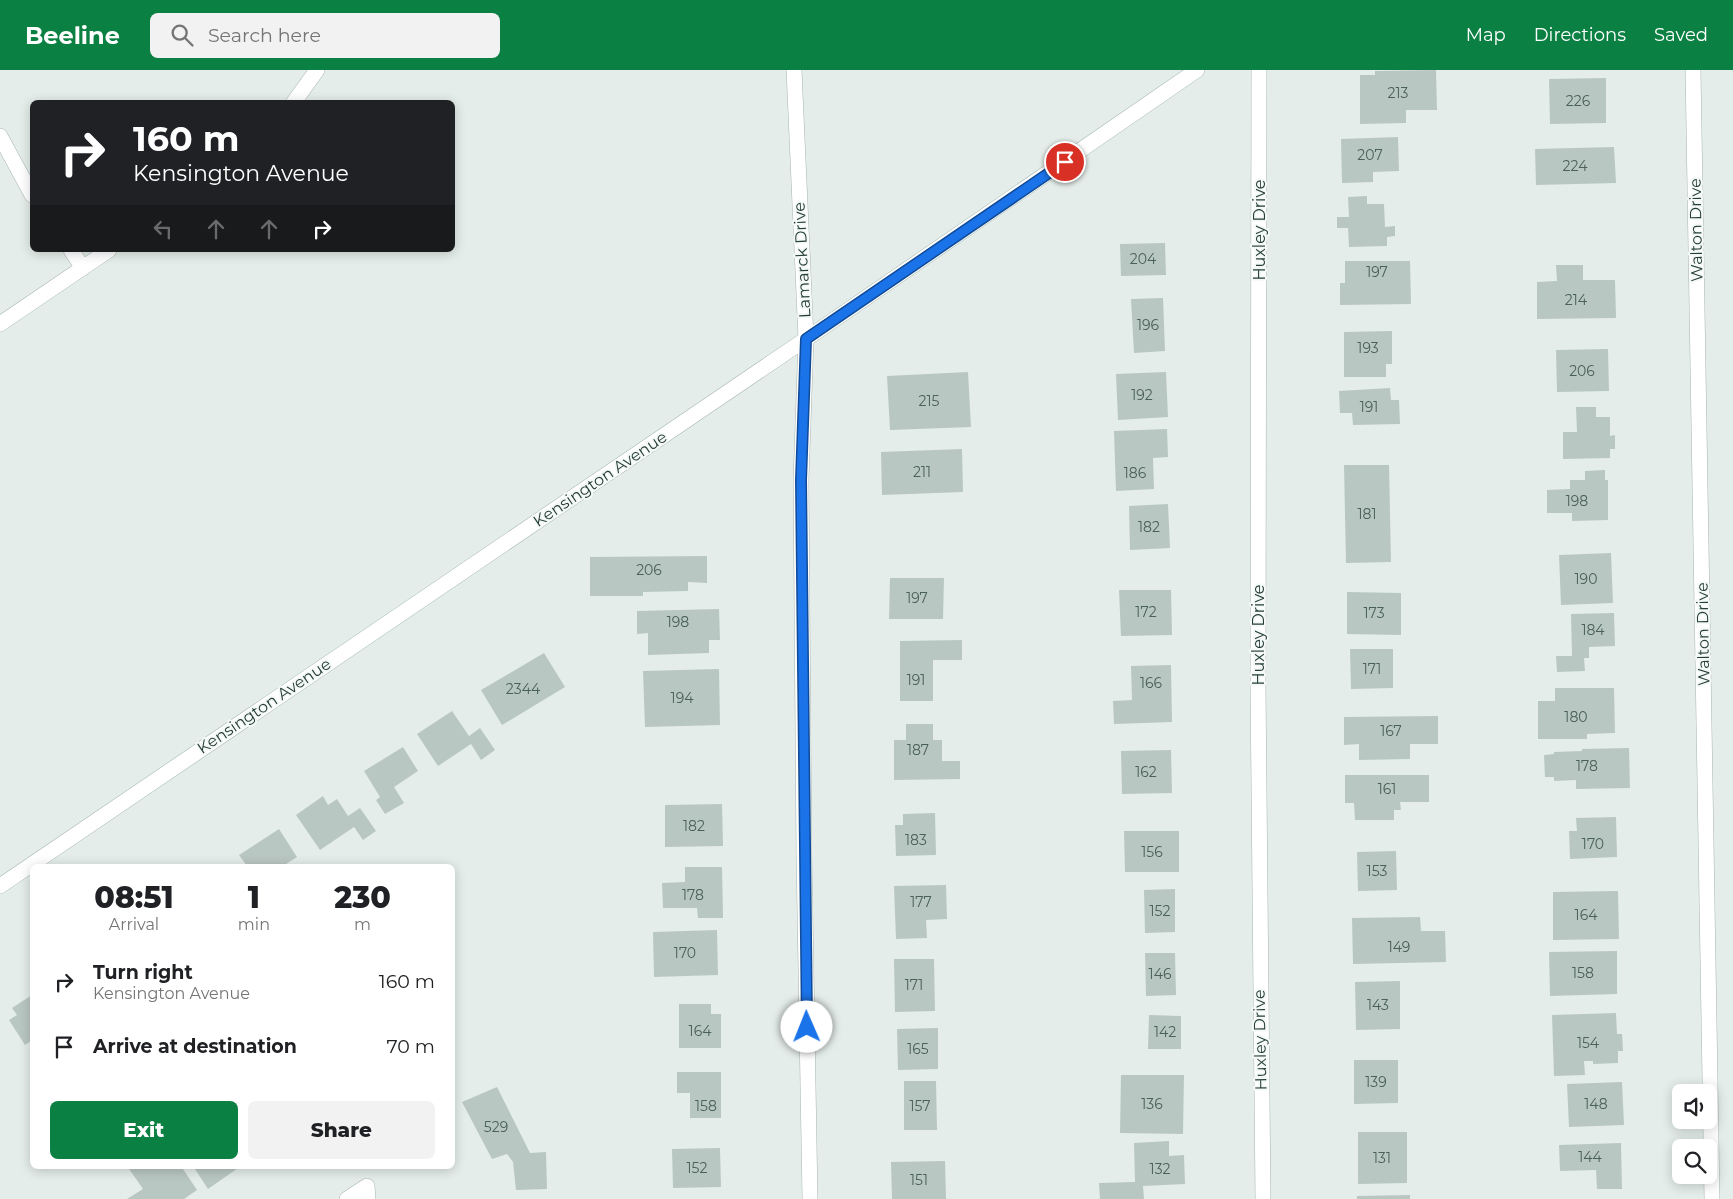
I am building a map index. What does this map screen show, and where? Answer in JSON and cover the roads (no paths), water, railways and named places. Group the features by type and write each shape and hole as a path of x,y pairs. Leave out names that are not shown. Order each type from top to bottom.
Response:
{"street":[{"path":"295,100 317,70"},
{"name":"Lamarck Drive","path":"794,70 806,339 801,490 810,1199"},
{"name":"Kensington Avenue","path":"32,864 806,339 1197,70"},
{"name":"Huxley Drive","path":"1259,70 1258,695 1262,1199"},
{"name":"Walton Drive","path":"1694,70 1712,1199"},
{"path":"0,136 13,164 30,191"},
{"path":"72,252 83,268"},
{"path":"0,324 106,252"},
{"name":"Kensington Avenue","path":"0,886 30,866"},
{"path":"347,1199 368,1186 368,1199"}]}
